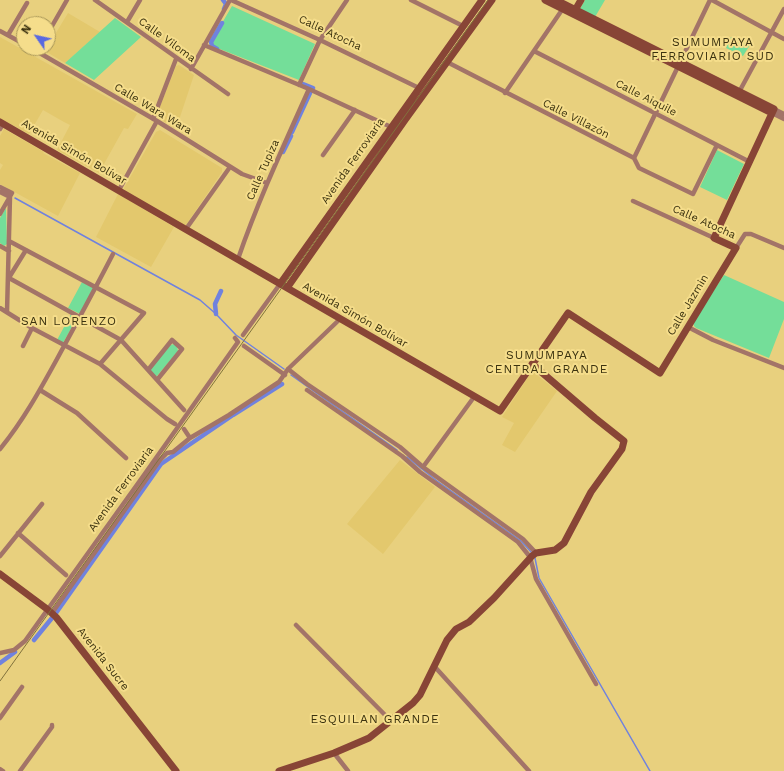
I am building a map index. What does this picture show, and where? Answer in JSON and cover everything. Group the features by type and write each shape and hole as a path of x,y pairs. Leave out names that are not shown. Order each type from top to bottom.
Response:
{"street":[{"path":"56,19 67,0"},
{"name":"Calle Viloma","path":"95,0 228,94"},
{"path":"127,22 140,0"},
{"path":"191,69 231,0"},
{"name":"Calle Atocha","path":"231,0 320,40 419,88"},
{"path":"299,85 320,40 347,0"},
{"path":"411,0 463,26"},
{"name":"Avenida Ferroviaria","path":"283,286 391,127 482,0"},
{"name":"Avenida Ferroviaria","path":"243,335 283,286 492,0"},
{"path":"545,0 564,7 680,64 773,111 784,119"},
{"path":"556,0 564,7"},
{"path":"574,12 581,0"},
{"path":"634,158 711,0 784,38"},
{"path":"8,35 27,3"},
{"path":"505,93 564,7"},
{"path":"738,94 784,9"},
{"path":"0,31 16,40"},
{"path":"204,45 309,89 391,127"},
{"name":"Calle Aiquile","path":"534,51 750,162"},
{"name":"Calle Wara Wara","path":"48,56 242,174 267,183"},
{"path":"119,190 155,120 176,58"},
{"name":"Calle Villazón","path":"447,62 634,158 639,168 693,194 717,145"},
{"name":"Calle Tupiza","path":"238,259 250,224 267,183 309,89"},
{"path":"323,155 355,110"},
{"path":"773,111 784,114"},
{"path":"714,238 773,111"},
{"name":"Avenida Simón Bolívar","path":"1,125 119,190 500,411 568,313 660,373"},
{"path":"186,229 230,167"},
{"path":"0,186 11,195"},
{"path":"0,192 11,195"},
{"path":"0,214 11,195"},
{"path":"7,312 11,195"},
{"name":"Calle Atocha","path":"633,202 736,248 745,234 751,234 784,248"},
{"path":"10,241 144,313 100,364"},
{"path":"0,246 9,251"},
{"name":"Calle Jazmin","path":"660,373 736,248"},
{"path":"9,278 26,250"},
{"path":"0,449 16,429 40,390 113,254"},
{"path":"9,278 121,340 184,410"},
{"path":"0,308 32,328 100,364 167,420 175,424"},
{"path":"244,346 285,375 288,369 340,319"},
{"path":"688,327 713,340 784,368"},
{"path":"23,346 32,328"},
{"name":"Avenida Ferroviaria","path":"50,611 238,342 235,338"},
{"path":"148,370 172,340 182,348 157,380"},
{"path":"279,771 334,753 369,738 414,703 420,696 447,640 456,629 469,622 494,598 533,555 555,550 564,543 591,492 622,448 624,441 532,364"},
{"path":"288,369 318,392 400,447 423,467 523,539 533,555 536,579 596,684"},
{"name":"Avenida Ferroviaria","path":"0,653 20,647 50,611 160,460 190,438 229,415 279,382 285,375"},
{"path":"40,390 77,413 126,458"},
{"path":"307,390 402,456 420,472 518,542 533,555"},
{"path":"423,467 474,397"},
{"path":"184,429 190,438"},
{"path":"0,556 42,504"},
{"path":"18,533 66,574"},
{"name":"Avenida Sucre","path":"0,574 50,611 176,771"},
{"path":"296,624 391,721"},
{"path":"435,667 529,771"},
{"path":"0,718 22,687"},
{"path":"20,771 52,725"},
{"path":"334,753 348,771"}],"shaded area":[{"path":"68,13 100,32 65,63 53,56 56,56 56,33"},
{"path":"0,37 16,46 16,56 34,56 137,114 128,129 124,128 99,173 57,150 70,125 43,110 29,134 0,118"},
{"path":"179,65 194,75 176,129 158,118 157,114 176,66"},
{"path":"4,129 44,152 43,153 80,173 58,216 0,184 0,170 3,165 0,163 0,136"},
{"path":"160,130 222,168 222,172 186,225 125,192 124,188 156,132"},
{"path":"118,194 174,227 151,267 96,237"},
{"path":"532,371 557,391 515,452 502,445 514,423 502,417"},
{"path":"400,460 435,487 383,554 347,524"}],"green space":[{"path":"585,0 605,0 595,17 580,9"},
{"path":"232,6 315,44 299,80 212,46 211,42"},
{"path":"115,18 141,37 94,80 65,63"},
{"path":"731,37 750,45 743,56 726,48"},
{"path":"717,150 744,164 727,200 700,187"},
{"path":"6,208 7,244 4,246 0,243 0,218"},
{"path":"724,275 784,302 784,319 769,358 694,326 693,322"},
{"path":"82,282 94,288 80,314 68,308"},
{"path":"71,314 77,318 63,343 57,340"},
{"path":"174,344 177,346 178,351 157,376 155,376 151,371 151,368 170,345"}],"waterway":[{"path":"223,0 226,4 224,9"},
{"path":"217,49 212,46 211,42 222,23"},
{"path":"303,84 313,88"},
{"path":"292,132 310,93"},
{"path":"283,152 291,136"},
{"path":"15,198 200,300 236,335 284,369"},
{"path":"216,314 215,304 221,291"},
{"path":"291,375 397,450"},
{"path":"56,613 161,464 282,384"},
{"path":"407,457 437,481 521,541 532,553"},
{"path":"535,558 539,578 650,771"},
{"path":"34,640 52,618"},
{"path":"0,663 15,652"}],"tram line":[{"path":"0,681 488,0"}],"district":[{"name":"SUMUMPAYA FERROVIARIO SUD","path":"713,49"},
{"name":"SAN LORENZO","path":"69,321"},
{"name":"SUMUMPAYA CENTRAL GRANDE","path":"547,362"},
{"name":"ESQUILAN GRANDE","path":"375,719"}]}
